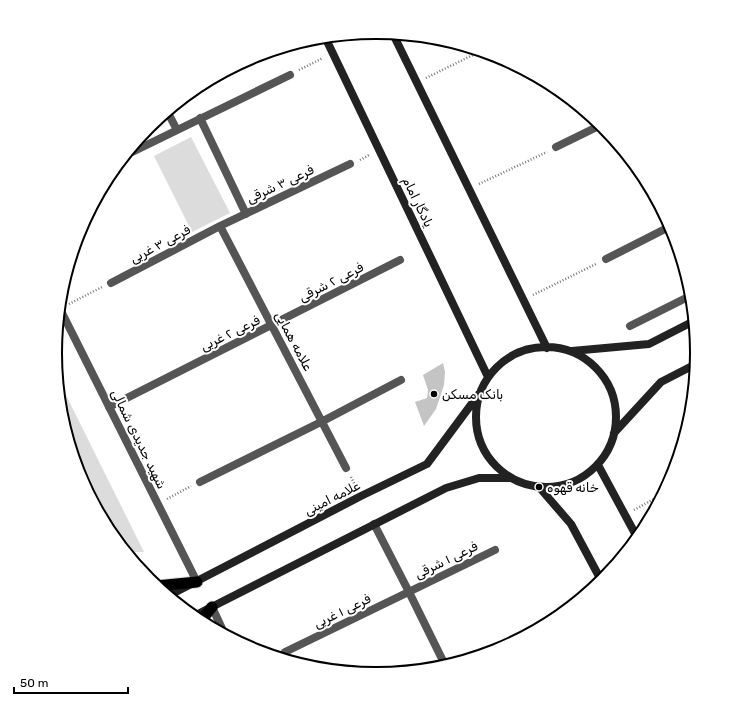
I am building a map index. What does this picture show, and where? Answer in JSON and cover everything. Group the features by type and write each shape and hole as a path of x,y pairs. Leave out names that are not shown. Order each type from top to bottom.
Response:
{"highway":[{"path":"164,585 197,582"},
{"path":"204,617 212,608"}],"main road":[{"path":"395,40 547,348"},
{"name":"یادگار امام","path":"328,43 488,377"},
{"path":"572,351 591,363 606,380 615,401 614,432 611,446 598,465 581,478 561,486 540,487 524,484 510,478 492,463 480,443 475,420 478,397 481,390 488,377 505,360 526,349 547,348 572,351 648,344 689,323"},
{"path":"614,432 661,382 690,367"},
{"name":"علامه امینی","path":"173,593 426,464 481,390"},
{"path":"598,465 634,532"},
{"path":"199,614 446,488 479,478 510,478"},
{"path":"540,487 571,524 599,575"}],"street":[{"path":"137,150 290,75"},
{"path":"170,116 177,130"},
{"path":"200,118 246,214"},
{"path":"556,147 594,127"},
{"name":"فرعی ۳ شرقی","path":"220,226 350,164"},
{"name":"فرعی ۳ غربی","path":"111,283 220,226"},
{"name":"علامه همایی","path":"220,226 323,421 346,468"},
{"path":"606,259 665,229"},
{"name":"فرعی ۲ شرقی","path":"272,326 400,260"},
{"path":"630,326 685,298"},
{"name":"شهید جدیدی شمالی","path":"64,317 197,582"},
{"name":"فرعی ۲ غربی","path":"109,407 272,326"},
{"path":"200,482 323,421 401,380"},
{"path":"374,524 443,661"},
{"name":"فرعی ۱ شرقی","path":"409,592 495,550"},
{"name":"فرعی ۱ غربی","path":"285,652 409,592"},
{"path":"212,608 221,627"}],"path":[{"path":"290,75 333,53"},
{"path":"416,83 473,55"},
{"path":"469,189 556,147"},
{"path":"350,164 379,150"},
{"path":"523,300 606,259"},
{"path":"65,305 111,283"},
{"path":"346,468 361,496"},
{"path":"158,504 200,482"},
{"path":"624,515 655,499"}],"shaded area":[{"path":"191,137 230,213 192,232 154,156"},
{"path":"64,390 144,552 132,552 126,545 94,493 85,474 72,435"}],"building":[{"name":"بانک مسکن","path":"443,363 445,372 444,385 436,409 424,426 415,402 427,398 428,390 423,375"}],"place":[{"name":"بانک مسکن","path":"434,394"},
{"name":"خانه قهوه","path":"539,487"}]}
